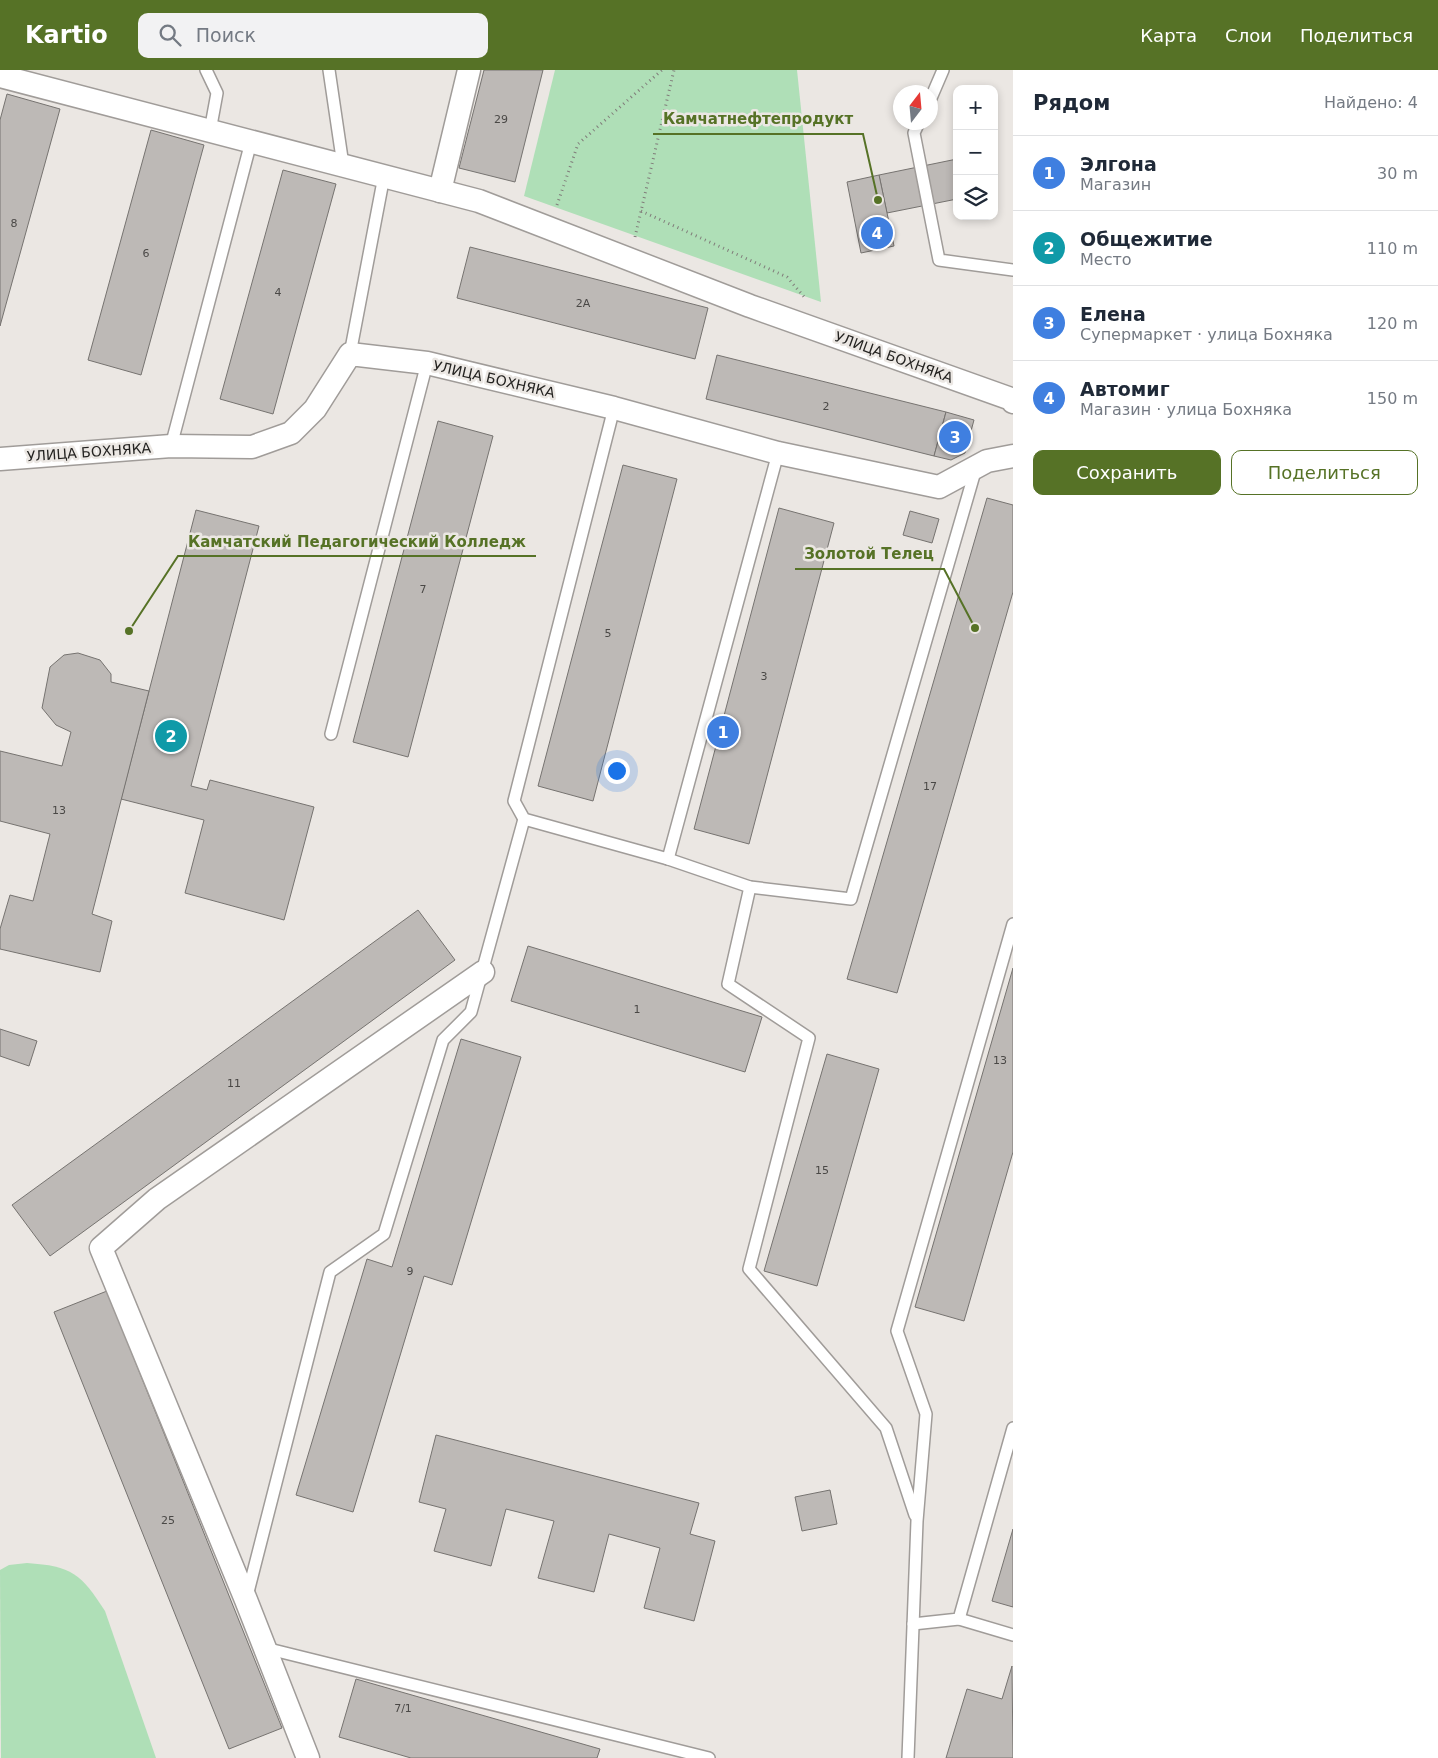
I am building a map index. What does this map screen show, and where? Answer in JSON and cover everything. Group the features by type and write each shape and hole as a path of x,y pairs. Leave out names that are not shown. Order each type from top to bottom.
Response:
{"street":[{"path":"440,191 468,70"},
{"name":"УЛИЦА БОХНЯКА","path":"0,76 479,201 750,306 1011,399 1013,402"},
{"name":"УЛИЦА БОХНЯКА","path":"0,459 170,446 252,447 290,433 315,409 350,354 427,363 614,408 778,453 939,486 987,461 1013,456"},
{"path":"308,1758 246,1600 101,1248 157,1200 483,972"}],"lane":[{"path":"206,70 217,94 210,131"},
{"path":"329,70 343,165"},
{"path":"936,85 943,70"},
{"path":"915,130 914,133 939,260 1013,270"},
{"path":"170,446 251,142"},
{"path":"350,354 384,176"},
{"path":"331,734 427,363"},
{"path":"246,1600 330,1272 384,1234 443,1040 471,1012 524,819 514,800 614,408"},
{"path":"668,859 778,453"},
{"path":"524,819 668,859 750,887 851,899 976,466"},
{"path":"750,887 728,984 808,1038 750,1269 886,1428 917,1521"},
{"path":"908,1758 917,1521 926,1414 896,1331 1013,924"},
{"path":"958,1619 1013,1428"},
{"path":"912,1624 958,1619 1013,1635"},
{"path":"265,1648 709,1758"}],"path":[{"path":"549,228 578,144 662,70"},
{"path":"630,259 674,70"},
{"path":"641,211 787,277 813,307"}],"green space":[{"path":"555,70 797,70 821,302 524,196"},
{"path":"27,1563 55,1567 74,1574 89,1588 105,1611 156,1758 1,1758 0,1570 9,1565"}],"building":[{"path":"484,70 543,70 515,182 459,168"},
{"path":"7,94 60,109 0,326 0,120"},
{"path":"151,130 204,145 141,375 88,360"},
{"path":"953,160 953,200 887,213 879,175"},
{"path":"283,170 336,184 273,414 220,399"},
{"path":"879,175 894,246 861,253 847,182"},
{"path":"470,247 708,308 695,359 457,298"},
{"path":"717,355 946,412 934,456 706,399"},
{"path":"946,412 974,420 965,453 951,460 934,456"},
{"path":"438,421 493,436 408,757 353,742"},
{"path":"623,465 677,479 593,801 538,786"},
{"path":"987,498 1013,505 1013,592 897,993 847,979"},
{"path":"779,508 834,523 749,844 694,829"},
{"path":"196,510 259,526 191,786 207,790 210,780 314,807 284,920 185,893 204,820 121,799"},
{"path":"910,511 939,519 932,543 903,535"},
{"path":"78,653 100,660 111,674 111,682 149,691 92,914 112,921 100,972 0,949 0,929 10,895 33,901 50,834 0,821 0,751 62,766 71,732 56,725 42,708 50,667 64,655"},
{"path":"418,910 455,960 50,1256 12,1205"},
{"path":"528,946 762,1017 745,1072 511,1001"},
{"path":"1013,968 1013,1152 964,1321 915,1307"},
{"path":"0,1029 37,1041 29,1066 0,1056"},
{"path":"461,1039 521,1057 452,1285 424,1276 353,1512 296,1495 367,1259 392,1267"},
{"path":"827,1054 879,1069 817,1286 764,1271"},
{"path":"107,1291 282,1728 229,1749 54,1312"},
{"path":"436,1435 699,1503 690,1534 715,1541 694,1621 644,1608 660,1548 609,1534 594,1592 538,1578 554,1521 506,1509 491,1566 434,1551 446,1509 419,1502"},
{"path":"830,1490 837,1524 802,1531 795,1497"},
{"path":"1013,1529 1013,1607 992,1601"},
{"path":"1012,1666 1013,1758 946,1758 967,1689 1002,1699"},
{"path":"356,1679 600,1749 597,1758 411,1758 339,1737"}],"place":[{"name":"Камчатнефтепродукт","path":"878,200"},
{"name":"Автомиг","path":"877,233"},
{"name":"Елена","path":"955,437"},
{"name":"Золотой Телец","path":"975,628"},
{"name":"Камчатский Педагогический Колледж","path":"129,631"},
{"name":"Элгона","path":"723,732"},
{"name":"Общежитие","path":"171,736"}]}
